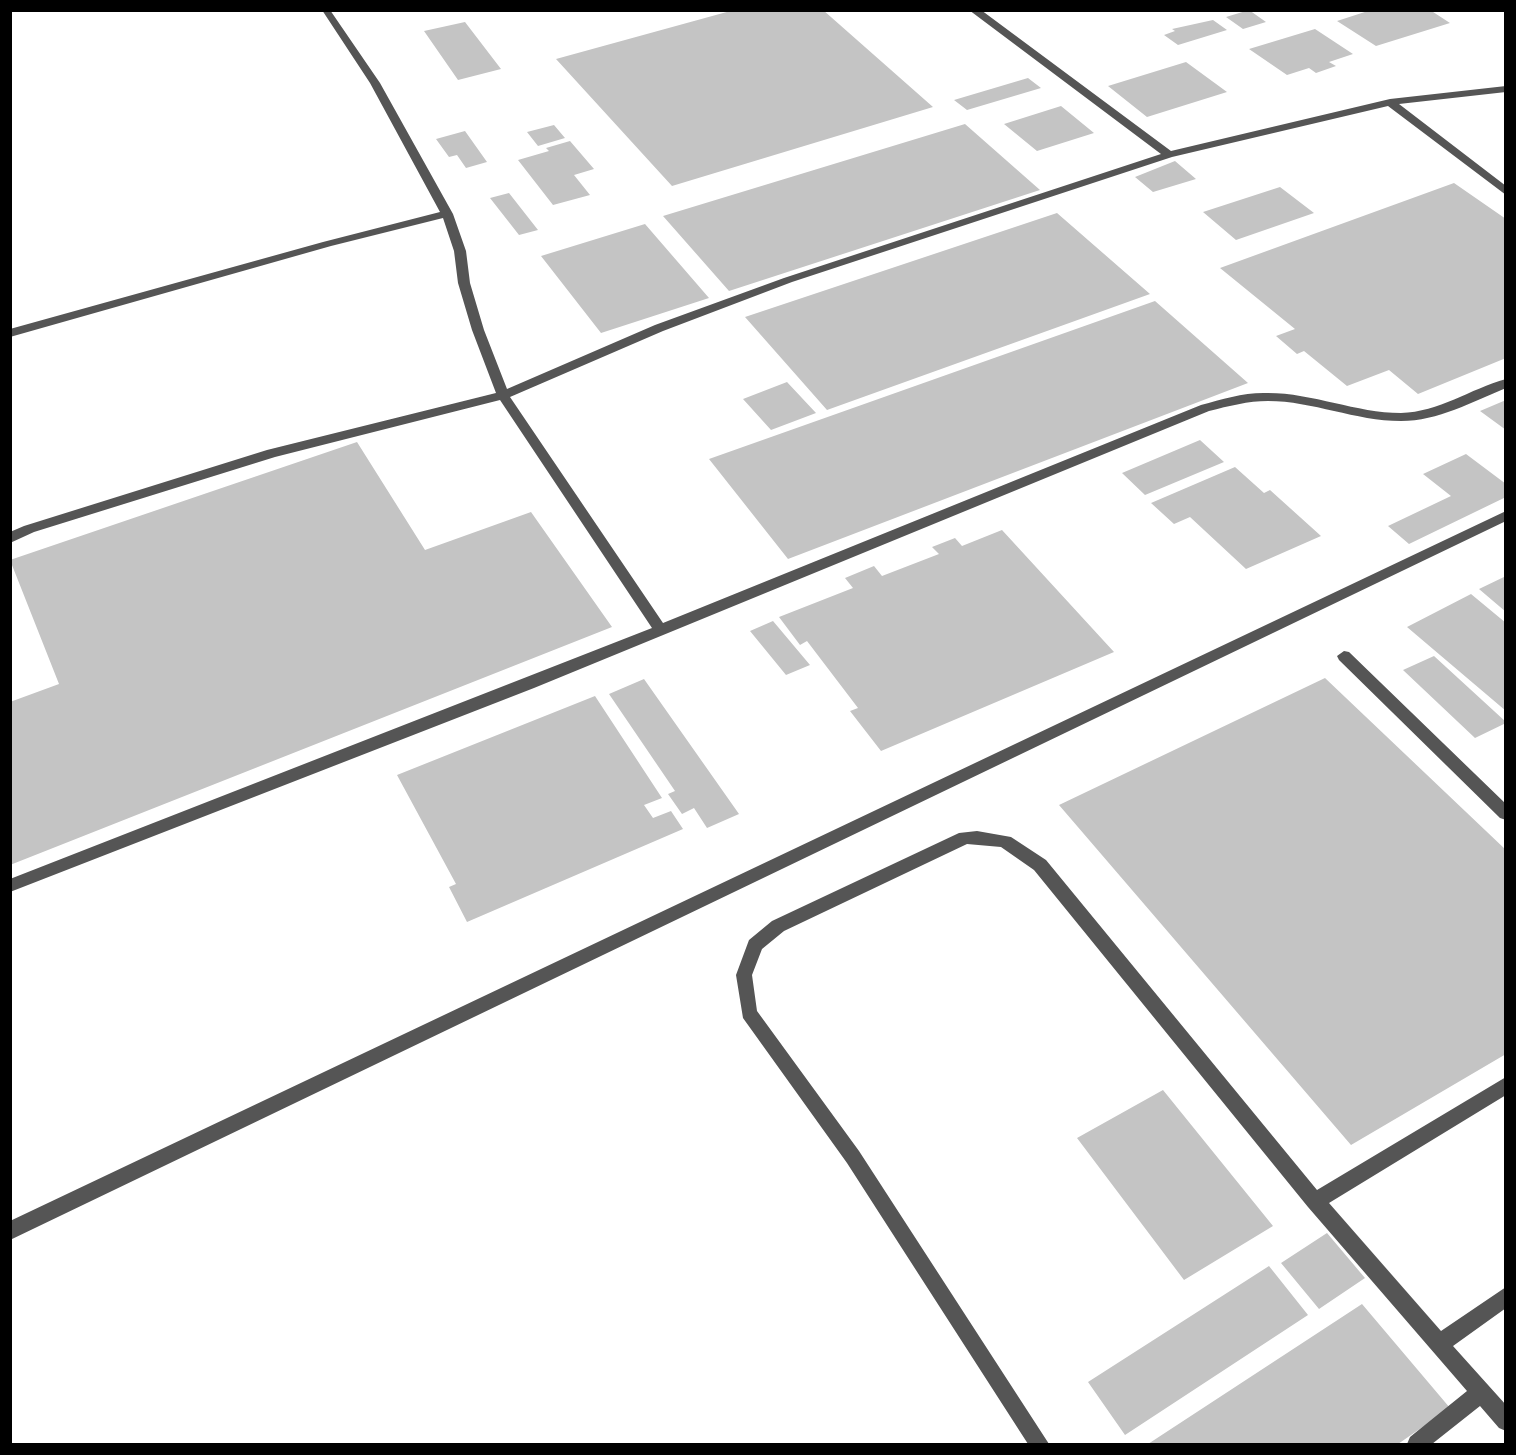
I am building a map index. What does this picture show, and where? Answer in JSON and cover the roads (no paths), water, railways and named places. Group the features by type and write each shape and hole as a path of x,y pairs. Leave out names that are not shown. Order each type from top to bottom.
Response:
{"street":[{"path":"974,10 1169,155"},
{"path":"326,12 375,83 447,214 460,251 464,283 478,330 503,395 661,631"},
{"path":"10,538 30,529 272,453 503,395 659,328 788,280 1169,155 1390,102 1506,89"},
{"path":"1390,102 1506,192"},
{"path":"10,333 327,244 447,214"},
{"path":"10,886 661,631 1204,408 1236,399 1274,397 1367,416 1404,417 1426,415 1506,383"},
{"path":"10,1231 1506,515"},
{"path":"1344,656 1506,814"},
{"path":"1039,1444 853,1157 749,1013 744,975 755,945 778,926 965,837 991,836 1016,845 1040,866 1315,1201 1441,1343 1506,1421"},
{"path":"1315,1201 1506,1084"},
{"path":"1441,1343 1506,1296"},
{"path":"1419,1444 1482,1392"}]}
